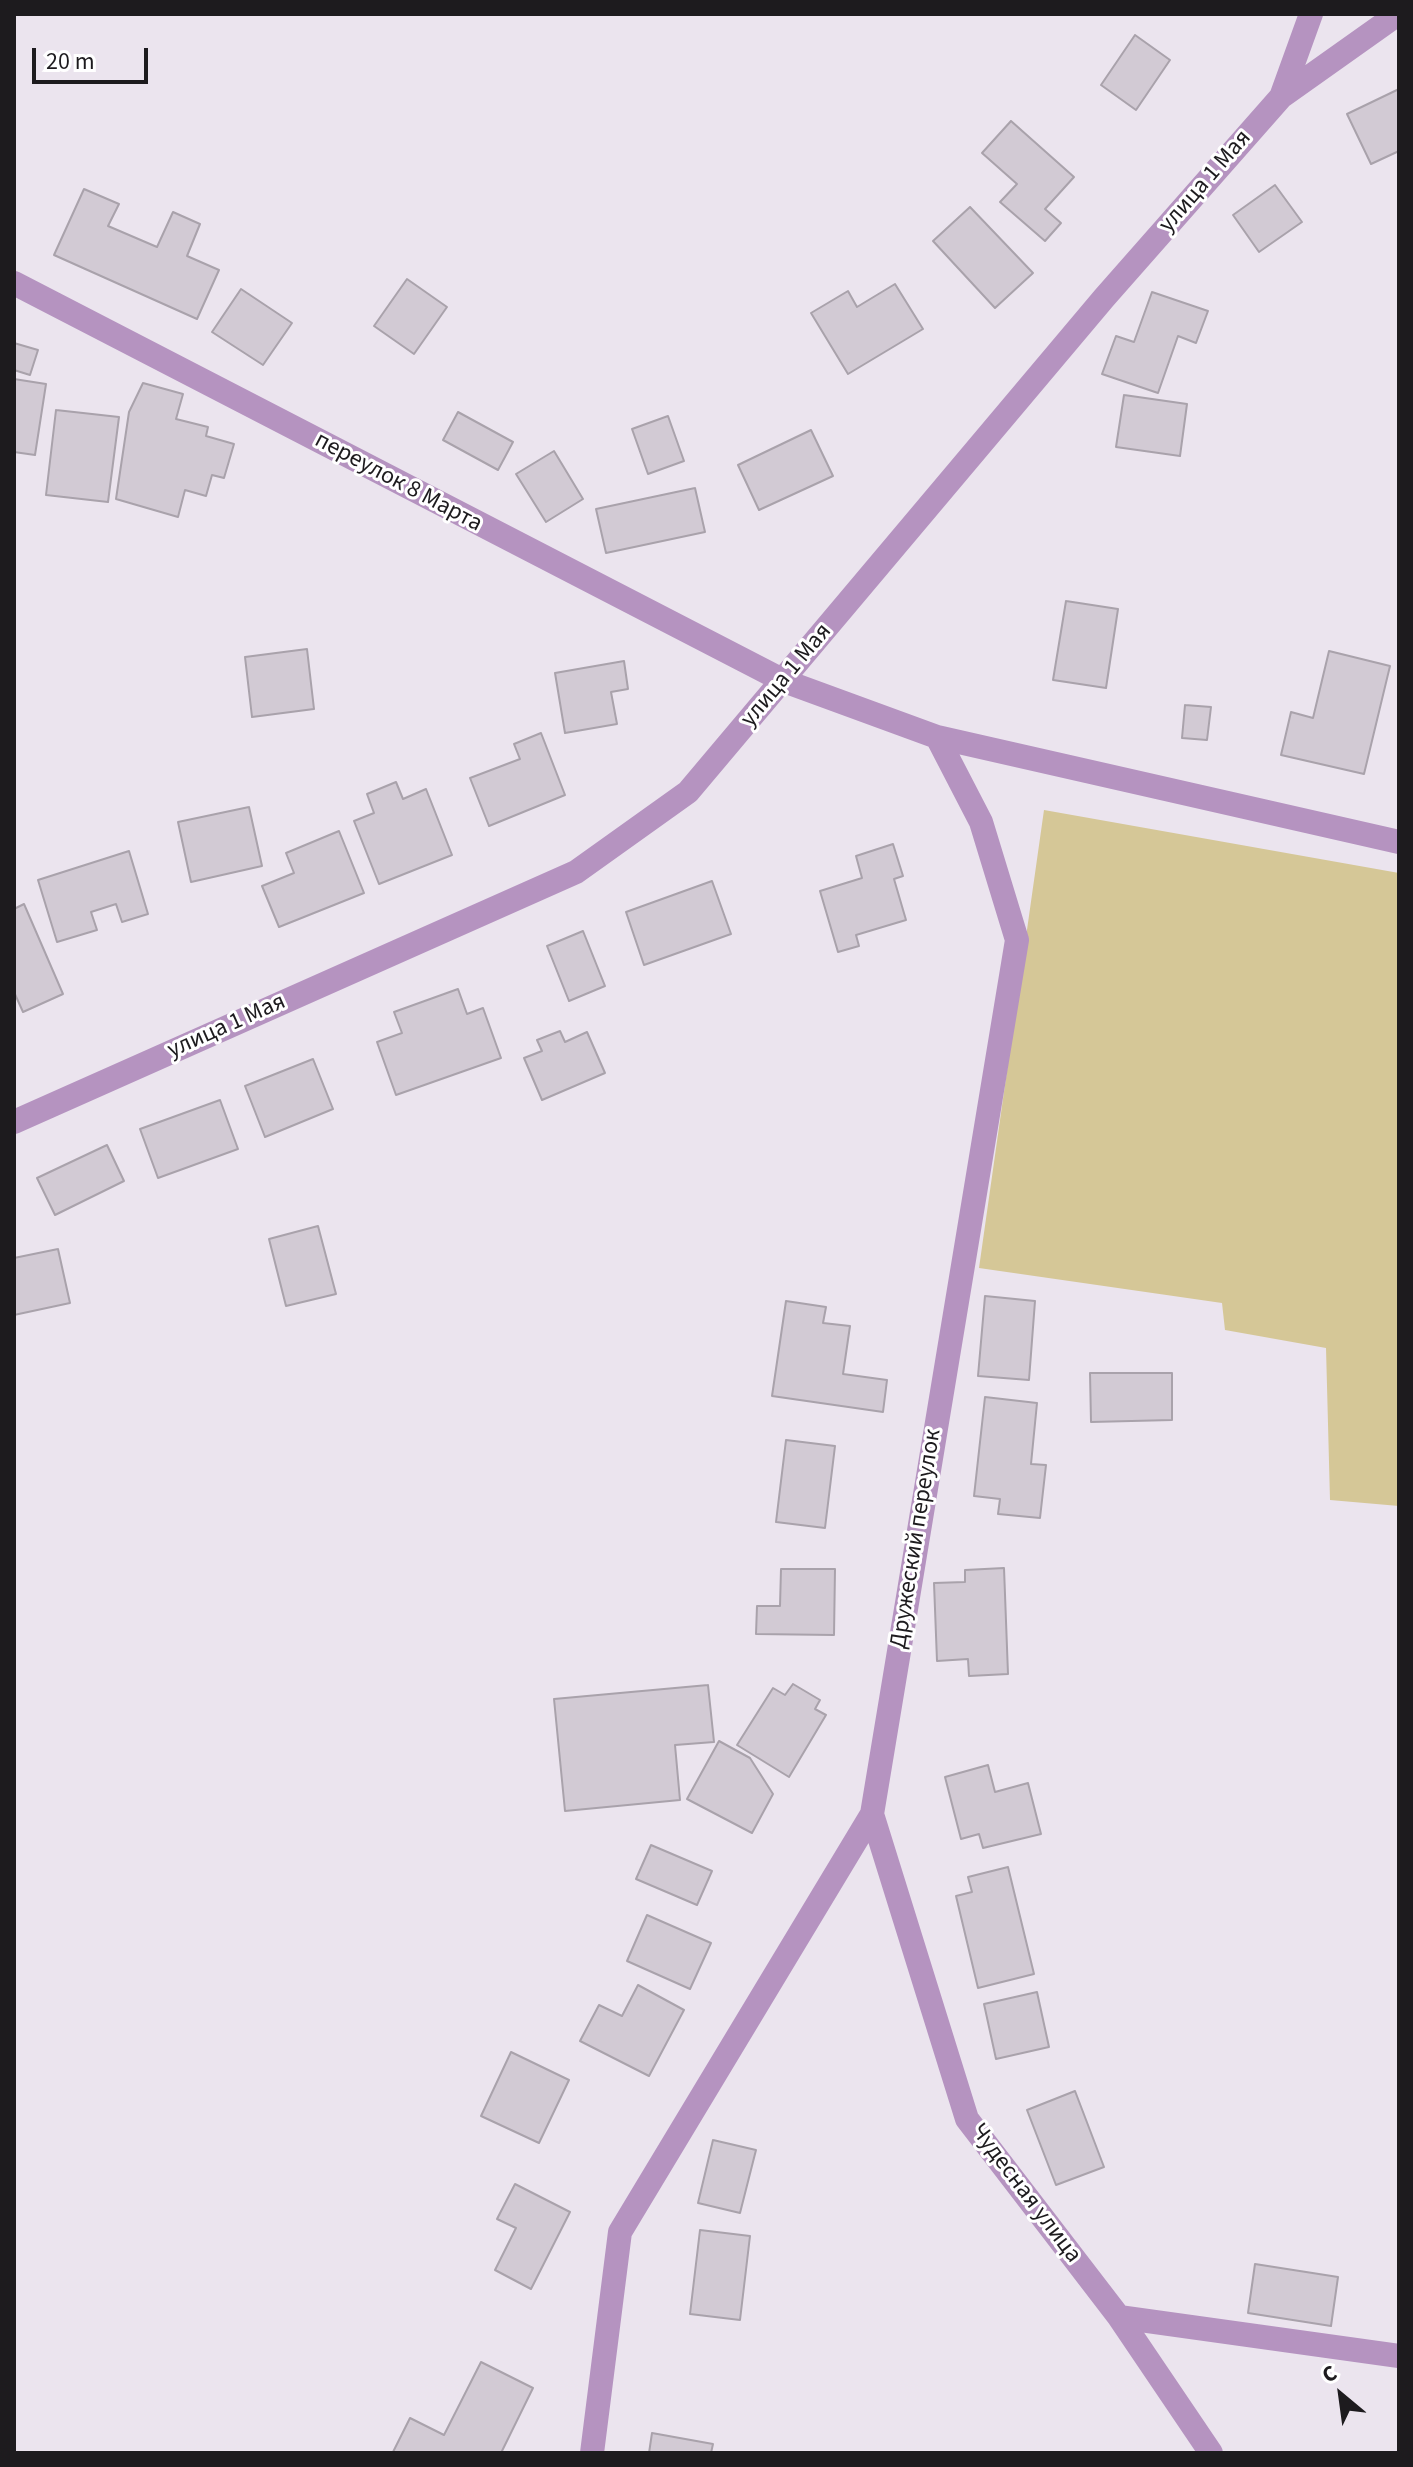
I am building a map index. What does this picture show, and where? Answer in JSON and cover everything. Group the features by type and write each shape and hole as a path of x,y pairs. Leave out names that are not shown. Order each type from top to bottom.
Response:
{"street":[{"path":"1281,97 1311,14"},
{"name":"улица 1 Мая","path":"14,1122 576,872 688,792 1104,298 1281,97 1398,14"},
{"name":"переулок 8 Марта","path":"14,283 784,681"},
{"path":"784,681 937,737 1399,842"},
{"name":"Дружеский переулок","path":"592,2453 620,2232 872,1814 1017,940 981,822 937,737"},
{"name":"Чудесная улица","path":"872,1814 967,2119 1119,2317 1211,2453"},
{"path":"1119,2317 1399,2356"}],"shaded area":[{"path":"1044,810 1399,873 1399,1506 1330,1500 1326,1348 1225,1330 1222,1303 979,1268"}],"building":[{"path":"1135,35 1170,60 1136,110 1101,85"},
{"path":"1399,89 1399,151 1371,164 1347,114"},
{"path":"1011,121 1074,177 1045,209 1061,223 1045,241 1000,202 1017,184 982,153"},
{"path":"1275,185 1302,222 1259,252 1233,215"},
{"path":"84,189 119,204 108,226 157,247 173,212 200,224 187,256 219,270 197,319 54,255"},
{"path":"970,207 1033,273 995,308 933,241"},
{"path":"407,279 447,307 414,354 374,326"},
{"path":"895,284 923,329 848,374 811,313 848,291 857,307"},
{"path":"241,289 292,323 263,365 212,332"},
{"path":"1152,292 1208,311 1196,343 1178,336 1158,393 1102,374 1116,336 1134,342"},
{"path":"14,343 38,350 30,375 14,370"},
{"path":"14,379 46,384 35,455 14,452"},
{"path":"143,383 183,394 176,419 208,427 206,436 234,444 224,478 212,475 206,496 185,490 178,517 116,499 129,412"},
{"path":"1124,395 1187,404 1180,456 1116,447"},
{"path":"56,410 119,417 108,502 46,495"},
{"path":"458,412 513,442 498,470 443,440"},
{"path":"668,416 684,461 648,474 632,429"},
{"path":"811,430 833,476 759,510 738,465"},
{"path":"554,451 583,499 546,522 516,474"},
{"path":"695,488 705,532 606,553 596,509"},
{"path":"1066,601 1118,609 1106,688 1053,680"},
{"path":"307,649 314,709 252,717 245,657"},
{"path":"1329,651 1390,666 1364,774 1281,755 1291,712 1313,718"},
{"path":"624,661 628,689 611,692 617,724 565,733 555,673"},
{"path":"1185,705 1211,707 1207,740 1182,738"},
{"path":"541,733 565,795 489,826 470,778 520,759 514,744"},
{"path":"396,782 403,799 426,789 452,855 379,884 354,821 374,813 367,794"},
{"path":"249,807 262,866 191,882 178,822"},
{"path":"339,831 364,893 279,927 262,886 294,873 286,853"},
{"path":"893,844 903,876 894,879 906,920 856,935 859,946 838,952 820,891 862,878 856,856"},
{"path":"129,851 148,914 122,922 116,904 91,912 97,930 57,942 38,880"},
{"path":"712,881 731,934 644,965 626,912"},
{"path":"24,904 63,994 23,1012 14,992 14,909"},
{"path":"583,931 605,986 569,1001 547,946"},
{"path":"458,989 467,1014 483,1008 501,1058 396,1095 377,1042 402,1033 394,1012"},
{"path":"560,1031 565,1042 587,1032 605,1073 542,1100 524,1058 542,1051 537,1040"},
{"path":"313,1059 333,1109 265,1137 245,1086"},
{"path":"220,1100 238,1149 158,1178 140,1129"},
{"path":"107,1145 124,1181 55,1215 37,1178"},
{"path":"318,1226 336,1294 286,1306 269,1239"},
{"path":"58,1249 70,1303 14,1315 14,1258"},
{"path":"985,1296 1035,1301 1029,1380 978,1376"},
{"path":"786,1301 826,1307 823,1323 850,1326 843,1374 887,1380 883,1412 772,1396"},
{"path":"1090,1373 1172,1373 1172,1420 1091,1422"},
{"path":"985,1397 1037,1403 1031,1464 1046,1465 1040,1518 998,1514 1000,1499 974,1496"},
{"path":"786,1440 835,1446 825,1528 776,1522"},
{"path":"1004,1568 1008,1674 969,1676 968,1659 937,1661 934,1583 965,1582 965,1570"},
{"path":"781,1569 835,1569 834,1635 756,1634 757,1606 780,1606"},
{"path":"793,1684 820,1700 815,1709 826,1715 789,1777 737,1745 773,1688 785,1695"},
{"path":"708,1685 714,1742 675,1745 680,1800 565,1811 554,1699"},
{"path":"719,1741 750,1758 773,1794 752,1833 687,1799"},
{"path":"988,1765 995,1792 1028,1783 1041,1834 983,1848 979,1834 961,1839 945,1777"},
{"path":"651,1845 712,1871 697,1905 636,1879"},
{"path":"1008,1867 1034,1974 978,1988 956,1896 972,1892 968,1877"},
{"path":"647,1915 711,1943 690,1989 627,1961"},
{"path":"638,1985 684,2010 649,2076 580,2041 599,2005 622,2016"},
{"path":"1037,1992 1049,2047 996,2059 984,2004"},
{"path":"511,2052 569,2080 539,2143 481,2116"},
{"path":"1075,2091 1104,2167 1056,2185 1027,2110"},
{"path":"713,2140 756,2150 740,2213 698,2203"},
{"path":"515,2184 570,2212 531,2289 495,2270 516,2228 497,2219"},
{"path":"700,2230 750,2236 740,2320 690,2314"},
{"path":"1255,2264 1338,2277 1331,2326 1248,2313"},
{"path":"481,2362 533,2388 501,2453 393,2452 410,2418 444,2435"},
{"path":"652,2433 713,2444 711,2453 649,2453"}]}
